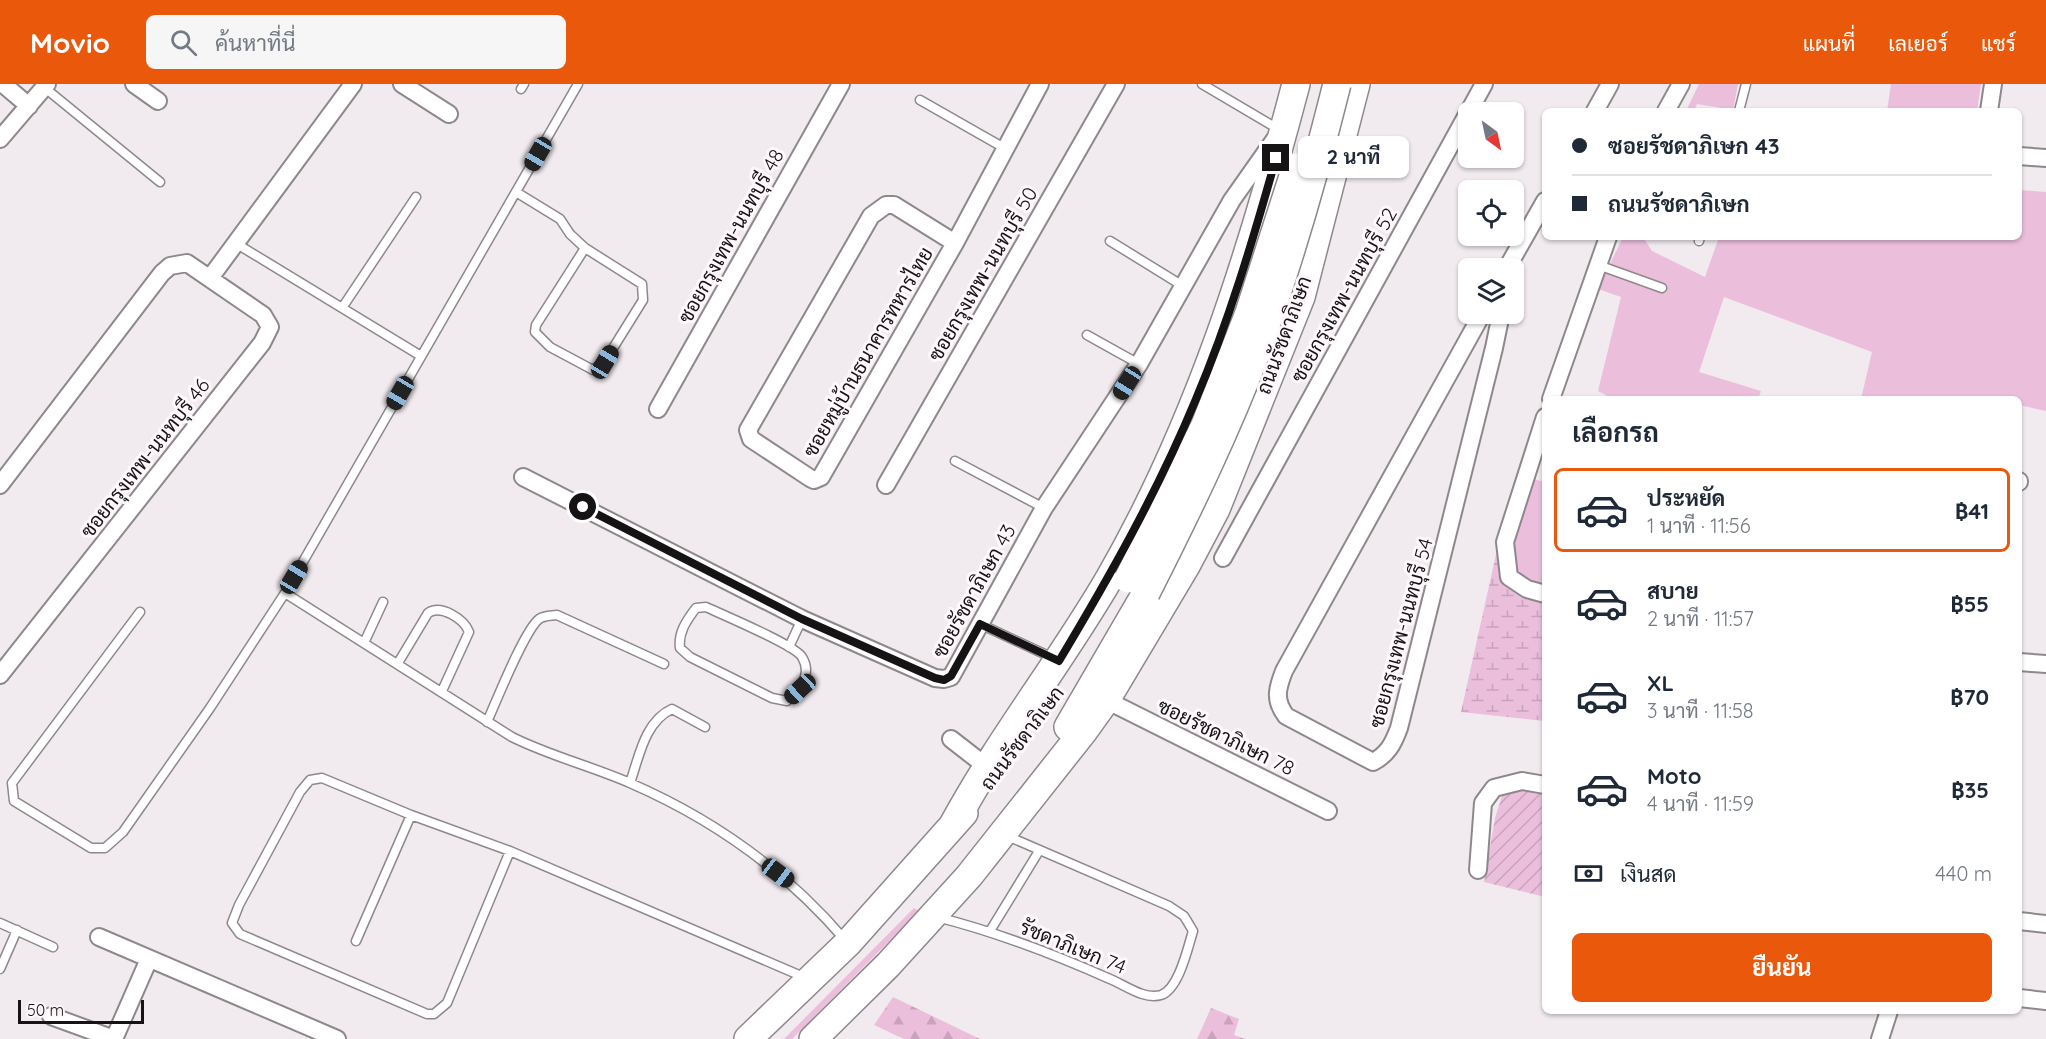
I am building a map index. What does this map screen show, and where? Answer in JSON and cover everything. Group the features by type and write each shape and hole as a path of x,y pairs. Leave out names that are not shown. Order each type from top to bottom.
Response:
{"main road":[{"name":"ถนนรัชดาภิเษก","path":"953,825 987,767 1059,661 1110,578 1153,493 1196,399 1238,288 1296,84"},
{"name":"ถนนรัชดาภิเษก","path":"748,1039 848,943 953,825 1008,760 1137,586 1177,485 1227,371 1270,253 1319,84"},
{"name":"ถนนรัชดาภิเษก","path":"1040,783 1137,586 1214,454 1259,344 1296,232 1337,84"},
{"name":"ถนนรัชดาภิเษก","path":"813,1039 888,965 1002,834 1106,700 1164,604 1216,509 1301,297 1356,84"},
{"path":"1282,131 1300,111 1320,106 1331,110 1338,119 1339,149"}],"street":[{"path":"3,84 29,106"},
{"path":"134,84 158,101"},
{"path":"210,278 353,84"},
{"path":"402,84 449,114"},
{"name":"ซอยกรุงเทพ-นนทบุรี 48","path":"658,409 841,84"},
{"name":"ซอยหมู่บ้านธนาคารทหารไทย","path":"955,243 894,205 886,205 871,216 747,430 751,439 810,478 814,480 821,477 955,243 1040,84"},
{"name":"ซอยกรุงเทพ-นนทบุรี 50","path":"886,485 1116,84"},
{"name":"ซอยกรุงเทพ-นนทบุรี 52","path":"1223,558 1484,84"},
{"path":"1597,108 1610,84"},
{"path":"1668,108 1681,84"},
{"path":"1990,108 1994,84"},
{"path":"0,139 46,86"},
{"name":"ซอยรัชดาภิเษก 43","path":"523,477 802,619 944,680 951,676 1044,508 1139,364 1232,200 1282,131"},
{"path":"2022,156 2046,158"},
{"path":"1513,258 1542,206"},
{"path":"1552,396 1607,240"},
{"name":"ซอยกรุงเทพ-นนทบุรี 46","path":"0,485 162,273 170,266 187,262 263,315 270,327 262,343 0,675"},
{"name":"ซอยกรุงเทพ-นนทบุรี 54","path":"1476,324 1284,671 1277,690 1278,704 1286,716 1373,762 1383,757 1392,747 1400,728 1499,324"},
{"path":"1542,426 1504,542 1509,577 1527,589 1542,593"},
{"path":"2022,662 2046,664"},
{"name":"ซอยรัชดาภิเษก 78","path":"1106,700 1328,811"},
{"path":"951,738 987,767"},
{"path":"1478,870 1484,803 1494,788 1522,781 1542,784"},
{"path":"2022,921 2046,924"},
{"path":"99,937 337,1039"},
{"path":"51,1016 114,1039 149,959"},
{"path":"2022,998 2046,1001"},
{"path":"1880,1039 1888,1014"}],"lane":[{"path":"140,612 12,783 14,801 91,848 105,848 123,832 216,699 285,593 578,84"},
{"path":"1202,84 1282,131"},
{"path":"1739,108 1746,84"},
{"path":"46,86 160,182"},
{"path":"920,100 1006,149"},
{"path":"516,192 560,219 570,234 585,248 637,278 644,290 643,300 605,362 593,370 539,340 535,332 536,325 585,248"},
{"path":"342,308 416,197"},
{"path":"1110,241 1183,286"},
{"path":"237,244 421,356"},
{"path":"1598,265 1662,288"},
{"path":"1087,335 1139,364"},
{"path":"955,461 1044,508"},
{"path":"285,593 398,663 486,723 545,753 630,783 705,821 766,864 815,904 848,943"},
{"path":"364,643 383,602"},
{"path":"696,608 706,608 789,647 802,656 807,672 800,689 787,701 772,698 690,657 680,648 678,637 696,608"},
{"path":"398,663 428,613 439,609 461,621 469,632 442,692"},
{"path":"486,723 529,634 538,620 546,616 557,615 664,664"},
{"path":"789,647 802,619"},
{"path":"980,624 1059,661"},
{"path":"630,783 650,729 660,714 672,709 705,727"},
{"path":"510,851 447,1003 434,1014 427,1014 251,939 234,928 233,919 239,905 300,792 310,780 327,779 411,815 510,851 812,980"},
{"path":"356,941 411,815"},
{"name":"รัชดาภิเษก 74","path":"933,916 990,931 1111,979 1149,997 1163,995 1184,963 1193,931 1185,916 1169,906 1002,834"},
{"path":"990,931 1039,851"},
{"path":"0,923 53,947"},
{"path":"0,969 17,930"}],"green space":[{"path":"1699,84 1738,84 1733,108 1697,104 1695,108 1687,108"},
{"path":"1891,84 1981,84 1977,108 1887,108"},
{"path":"2022,190 2046,192 2046,411 2022,406 2022,396 1862,396 1872,352 1724,297 1699,372 1761,391 1759,396 1607,396 1598,391 1621,297 1598,289 1622,240 1645,240 1652,251 1705,277 1718,240 2022,240"},
{"path":"1529,478 1542,481 1542,587 1525,578 1510,561"},
{"path":"1497,550 1501,579 1542,599 1542,721 1461,712"},
{"path":"1526,790 1542,792 1542,896 1484,882 1495,818 1502,796"},
{"path":"914,908 919,911 792,1039 784,1039"},
{"path":"893,997 980,1039 904,1039 874,1025"},
{"path":"1211,1008 1239,1019 1234,1035 1245,1039 1197,1039"}],"route":[{"path":"583,507 802,619 935,678 944,680 951,676 980,624 1059,661 1110,578 1153,493 1196,399 1235,297 1276,158"}]}
